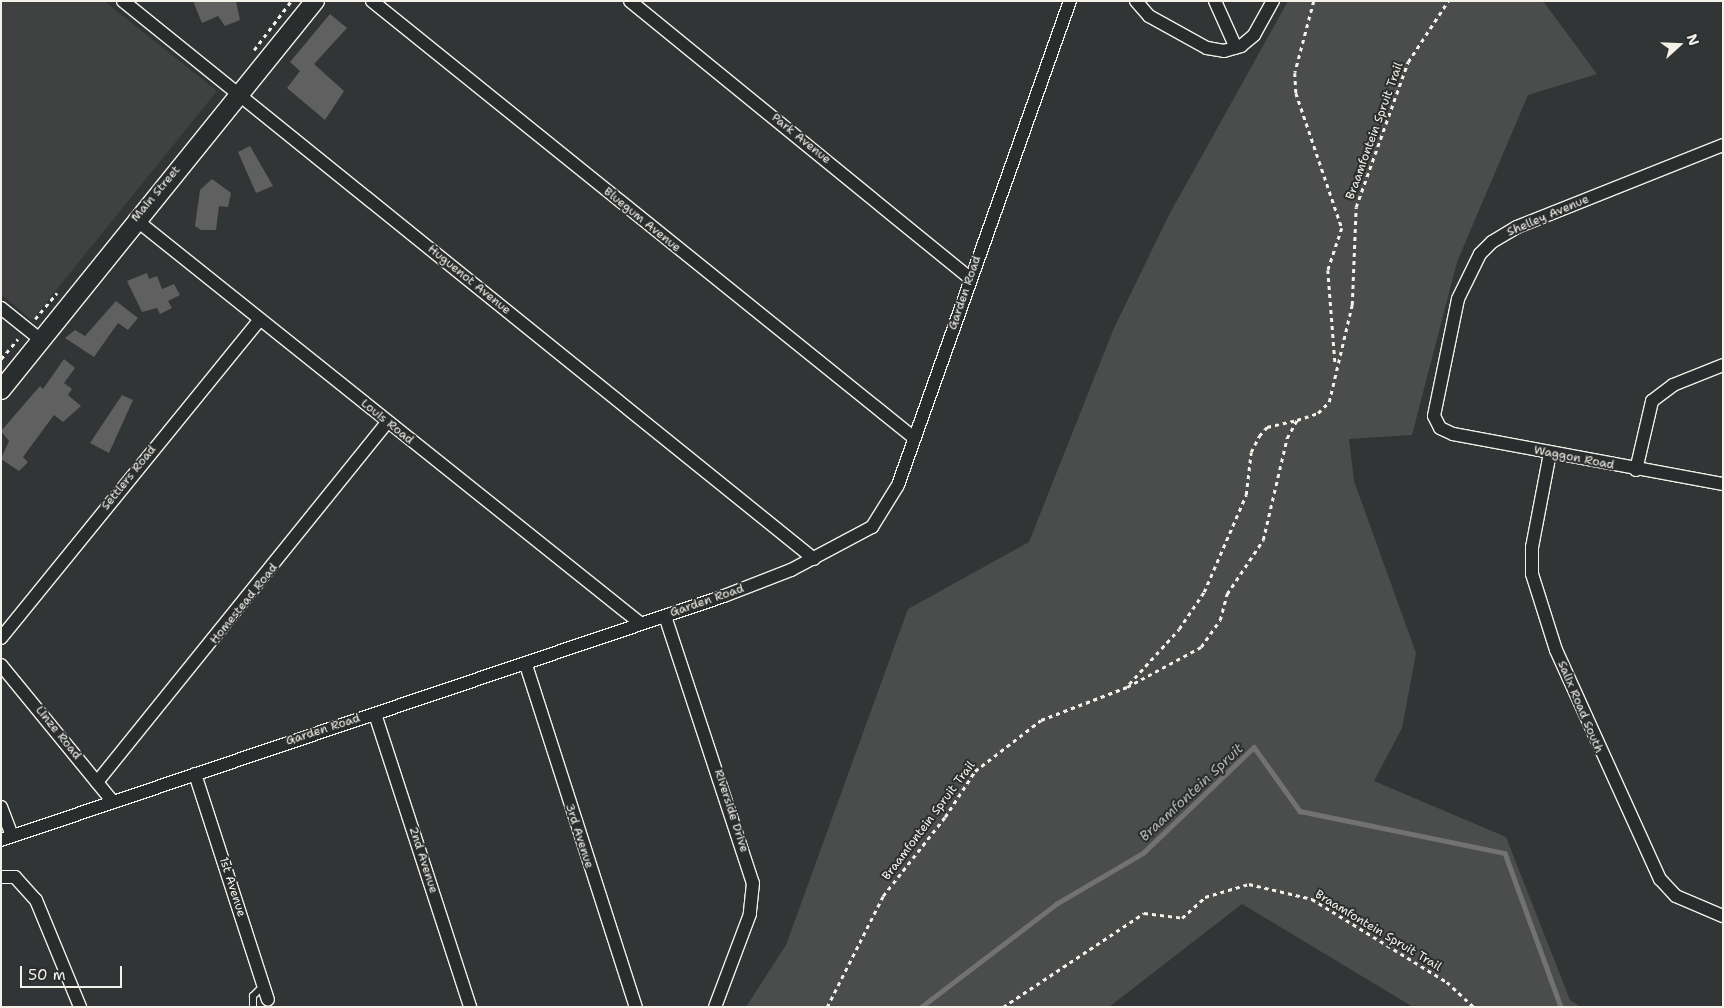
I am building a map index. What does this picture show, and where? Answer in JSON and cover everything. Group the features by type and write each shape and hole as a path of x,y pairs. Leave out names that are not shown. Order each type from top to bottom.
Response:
{"street":[{"name":"Huguenot Avenue","path":"123,1 814,559"},
{"name":"Main Street","path":"1,390 135,219 242,96 315,1"},
{"name":"Bluegum Avenue","path":"372,1 913,437"},
{"name":"Park Avenue","path":"630,1 970,278"},
{"name":"Garden Road","path":"7,838 194,774 526,665 640,623 665,616 814,559 860,536 882,516 895,495 913,437 1070,1"},
{"path":"1136,1 1144,13 1207,48 1236,48 1254,35 1273,1"},
{"path":"1215,1 1236,48"},
{"name":"Shelley Avenue","path":"1434,416 1458,300 1480,254 1492,242 1517,227 1723,145"},
{"name":"Louis Road","path":"135,219 640,623"},
{"path":"1,308 41,340"},
{"name":"Settlers Road","path":"1,638 259,320"},
{"path":"1636,470 1652,401 1673,385 1723,365"},
{"name":"Waggon Road","path":"1434,416 1445,432 1636,470 1723,484"},
{"name":"Homestead Road","path":"97,782 387,422"},
{"name":"Salix Road South","path":"1550,453 1532,574 1556,650 1660,879 1676,896 1723,916"},
{"name":"Riverside Drive","path":"665,616 753,883 750,914 715,1007"},
{"name":"Linze Road","path":"1,665 113,802"},
{"name":"3rd Avenue","path":"526,665 636,1007"},
{"name":"2nd Avenue","path":"375,714 470,1007"},
{"name":"1st Avenue","path":"194,774 268,1000"},
{"path":"1,807 7,838"},
{"path":"1,877 15,877 36,900 80,1007"}],"lane":[{"path":"253,1007 253,996 263,986"}],"path":[{"path":"250,55 291,1"},
{"name":"Braamfontein Spruit Trail","path":"1314,1 1295,73 1296,93 1342,228 1328,270 1335,366"},
{"name":"Braamfontein Spruit Trail","path":"1126,687 1179,629 1204,592 1246,495 1251,452 1258,436 1279,422 1297,420 1318,413 1329,402 1335,366 1352,305 1356,207 1408,62 1448,1"},
{"name":"Braamfontein Spruit Trail","path":"827,1007 883,896 946,817 975,772 1041,720 1126,687 1201,647 1220,620 1227,594 1264,540 1287,438 1297,420"},
{"name":"Braamfontein Spruit Trail","path":"1003,1007 1144,914 1182,918 1205,897 1249,884 1312,899 1447,982 1474,1007"}],"shaded area":[{"path":"1,1 104,1 217,91 32,320 1,294"},
{"path":"1288,1 1543,1 1597,74 1528,95 1457,262 1412,435 1349,439 1354,481 1416,653 1402,728 1374,781 1506,837 1570,1000 1581,1007 1413,1007 1242,904 1109,1007 746,1007 786,945 908,609 1029,542 1114,328 1169,215"}],"building":[{"path":"193,1 236,1 240,20 225,26 218,16 202,23"},
{"path":"330,14 347,28 314,64 344,91 325,120 287,88 300,71 290,62"},
{"path":"250,146 273,186 256,193 238,152"},
{"path":"212,179 231,193 228,207 219,206 216,230 201,230 195,226 200,190"},
{"path":"147,273 149,279 157,276 162,289 174,284 180,295 168,301 172,308 160,314 157,308 142,312 127,281"},
{"path":"116,301 138,318 128,330 118,323 94,357 65,338 75,330 85,336"},
{"path":"64,359 75,368 64,383 72,389 68,395 81,406 63,422 54,415 23,457 28,462 19,471 1,459 9,441 1,431 40,386 43,389"},
{"path":"122,395 133,400 109,453 90,443"}],"waterway":[{"name":"Braamfontein Spruit","path":"921,1007 1056,904 1143,853 1254,747 1300,811 1505,853 1561,1007"}]}
